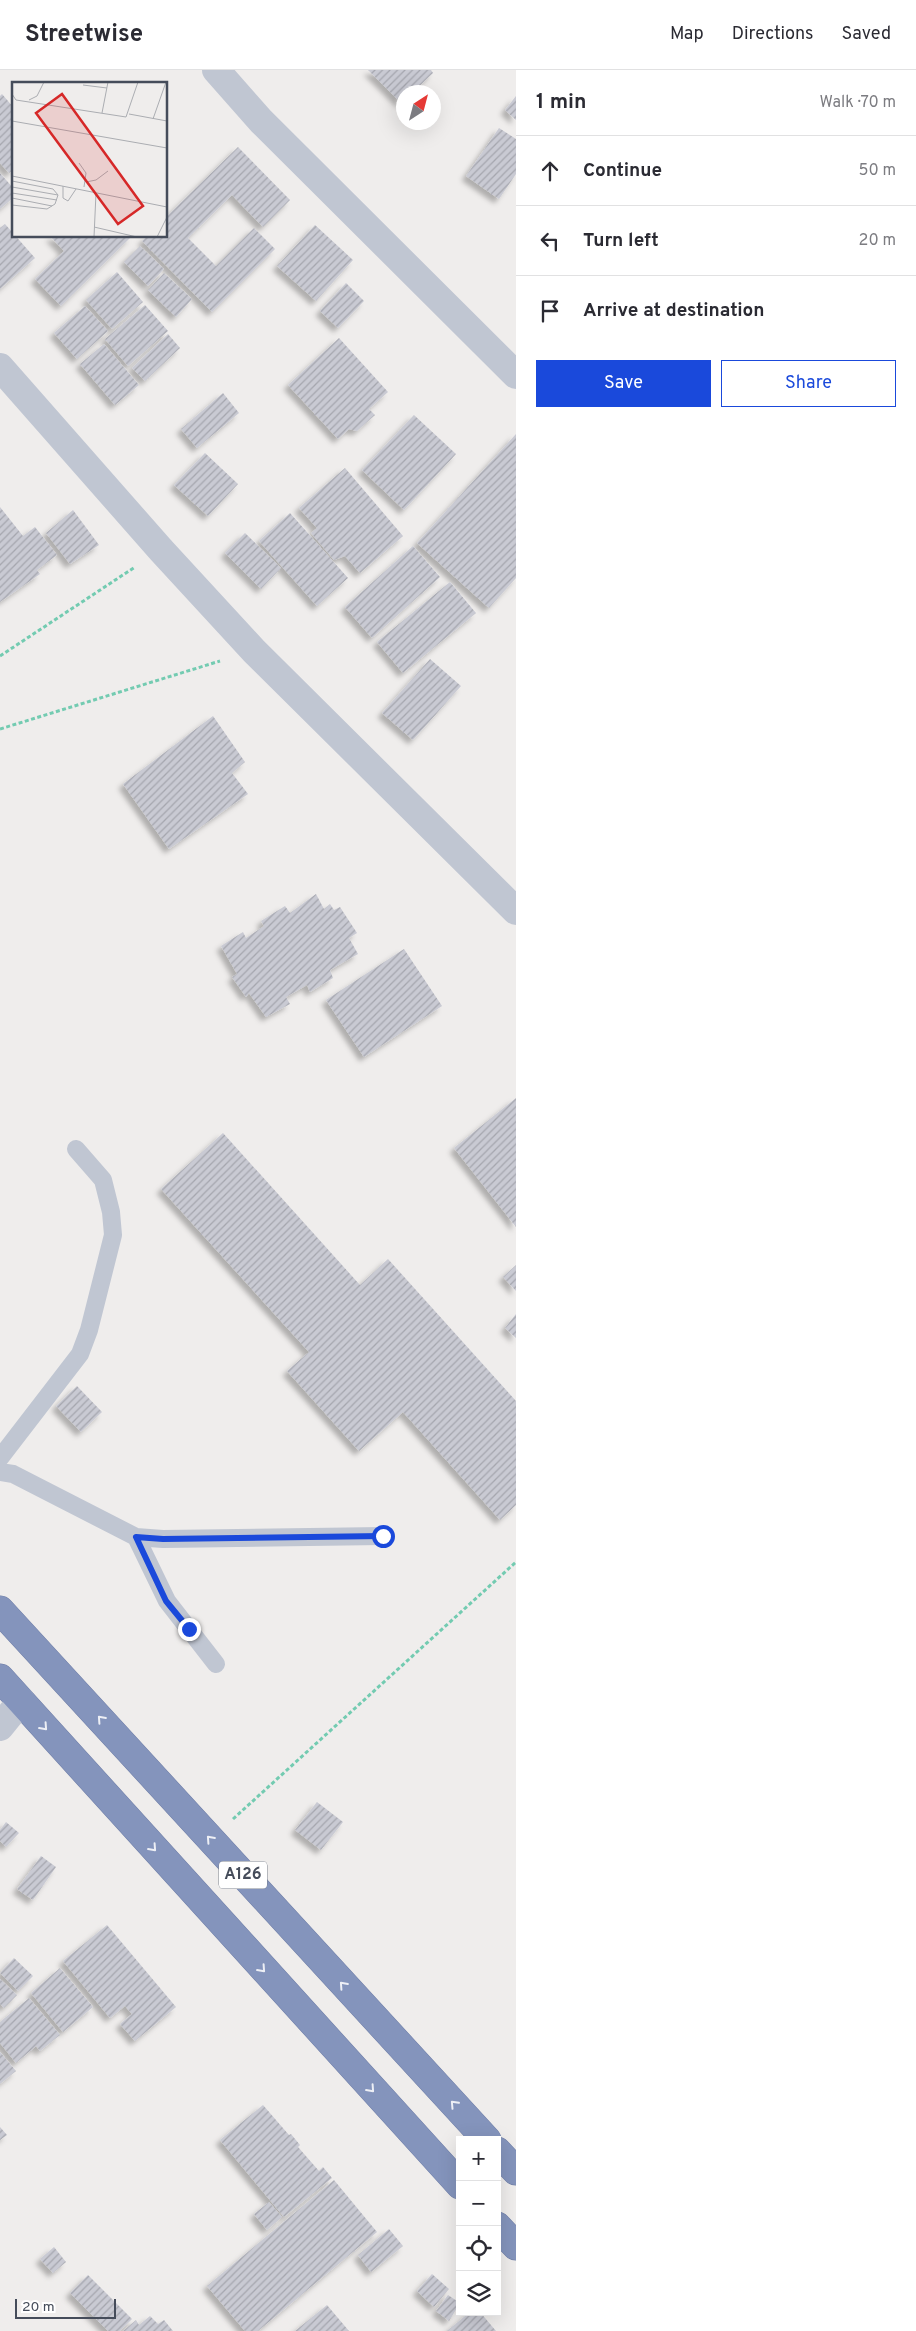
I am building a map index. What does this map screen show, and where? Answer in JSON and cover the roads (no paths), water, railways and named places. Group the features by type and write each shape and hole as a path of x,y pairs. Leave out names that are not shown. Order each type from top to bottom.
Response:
{"highway":[{"name":"A126","path":"0,1610 483,2136"},
{"name":"A126","path":"0,1678 456,2181"},
{"path":"501,2155 516,2171"},
{"path":"501,2230 516,2246"}],"street":[{"path":"216,70 261,121 516,374"},
{"path":"0,367 161,550 254,651 516,911"},
{"path":"0,1727 21,1701"}],"lane":[{"path":"0,1458 80,1354 89,1330 113,1235 112,1212 103,1180 76,1149"},
{"path":"0,1472 13,1474 136,1537 163,1539 383,1536"},
{"path":"136,1537 166,1601 216,1664"}]}
